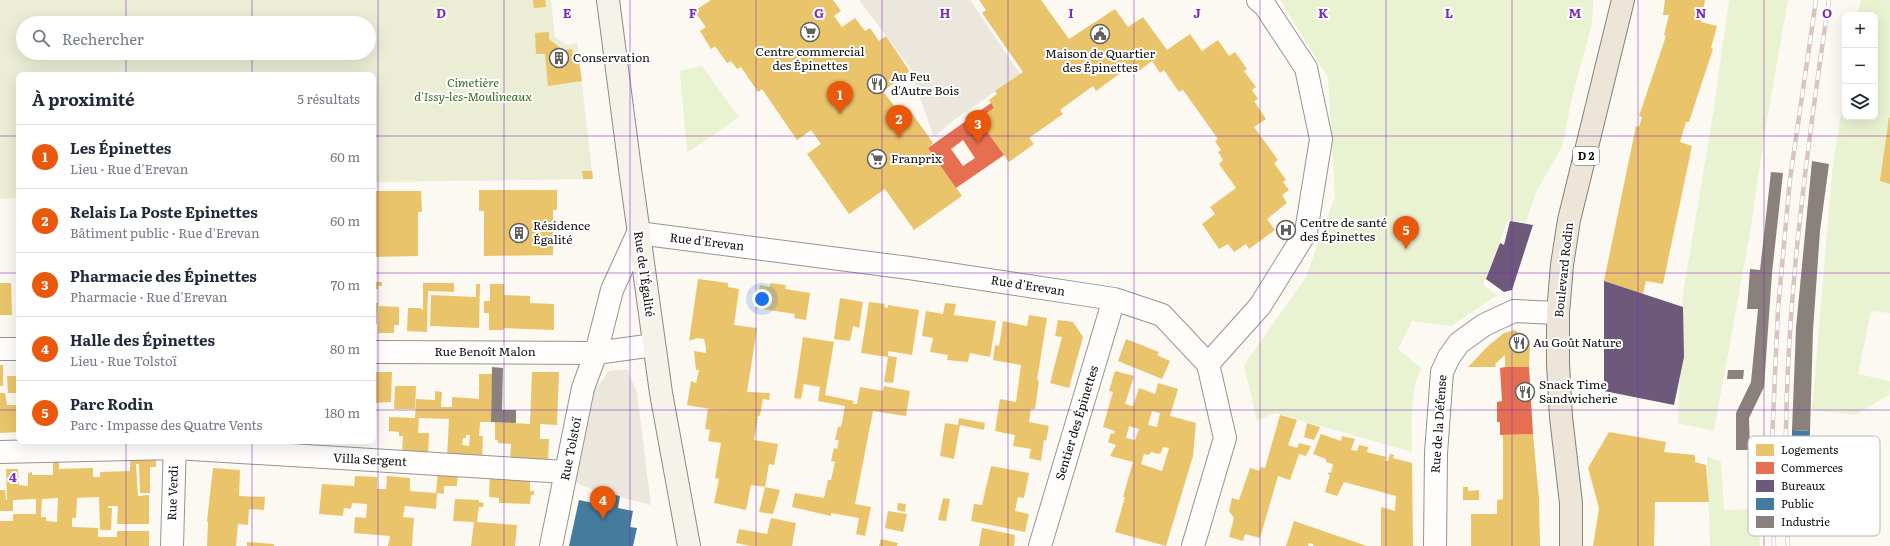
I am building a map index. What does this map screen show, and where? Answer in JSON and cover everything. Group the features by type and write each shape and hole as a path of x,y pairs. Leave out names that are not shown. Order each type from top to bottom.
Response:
{"main road":[{"name":"Rue de l'Égalité","path":"608,0 638,233 661,393 689,546"},
{"name":"Boulevard Rodin","path":"1571,546 1571,503 1561,417 1558,313 1569,220 1623,0"}],"street":[{"path":"1193,546 1225,438 1208,364 1260,306 1306,232 1321,139 1306,68 1265,6 1258,0"},
{"name":"Rue d'Erevan","path":"638,233 909,268 1114,299 1162,315 1208,364"},
{"name":"Rue Tolstoï","path":"551,546 583,388 596,353 612,290 638,233"},
{"name":"Sentier des Épinettes","path":"1040,546 1114,299"},
{"name":"Rue de la Défense","path":"1435,546 1436,446 1442,372 1449,357 1459,344 1484,325 1514,311 1558,313"},
{"name":"Rue Benoît Malon","path":"376,352 596,353 654,345"},
{"path":"0,348 16,349"},
{"name":"Villa Sergent","path":"0,452 175,445 566,472"},
{"name":"Rue Verdi","path":"172,546 175,445"}],"green space":[{"name":"Cimetière d'Issy-les-Moulineaux","path":"0,0 551,0 555,37 566,45 577,43 593,179 376,182 376,72 16,72 16,198 0,199"},
{"path":"1280,0 1593,0 1592,24 1572,97 1562,147 1536,192 1526,222 1508,220 1483,285 1497,295 1451,326 1412,321 1398,349 1421,368 1417,378 1413,399 1412,452 1275,413 1257,421 1244,365 1306,277 1335,196 1328,78"},
{"path":"1729,0 1788,0 1765,131 1750,232 1714,431 1678,423 1683,293 1714,108"},
{"path":"1861,0 1890,0 1890,313 1871,311 1858,374 1890,381 1889,395 1855,415 1812,410 1833,162 1842,109 1842,120 1878,120 1878,12 1859,12"},
{"path":"702,66 739,117 687,153 680,71"},
{"path":"1707,456 1721,462 1724,510 1748,509 1748,536 1759,536 1760,546 1710,546"}],"shaded area":[{"path":"859,0 970,0 1020,74 954,120 934,137 915,84 915,74"},
{"path":"627,369 637,392 651,505 596,491 574,482 593,392 609,371"}],"building: Logements":[{"path":"533,0 545,0 546,7 534,8"},
{"path":"711,0 833,0 841,11 834,16 842,27 855,18 865,31 870,28 879,41 886,36 910,72 883,91 901,115 909,109 933,143 928,148 962,196 914,230 885,189 849,214 807,154 821,144 811,130 797,140 762,89 758,92 741,67 737,69 731,61 727,63 715,46 711,49 700,31 706,27 694,11"},
{"path":"979,0 1041,0 1069,39 1115,9 1128,27 1143,17 1167,50 1190,34 1202,51 1218,40 1229,56 1235,52 1247,69 1244,71 1256,87 1252,90 1258,99 1254,101 1266,119 1254,127 1278,160 1274,163 1286,180 1283,182 1289,190 1282,195 1287,203 1267,219 1275,230 1249,249 1246,244 1234,252 1228,244 1219,249 1202,224 1215,214 1210,207 1236,188 1219,164 1223,160 1218,152 1221,150 1215,141 1218,139 1183,90 1179,92 1164,70 1160,73 1152,61 1135,74 1130,66 1096,91 1093,86 1060,110 1063,114 1029,138 1034,144 1009,162 978,119 994,108 989,100 997,94 995,91 1023,72 982,13 986,10"},
{"path":"1665,0 1705,0 1701,22 1717,26 1711,48 1713,49 1689,122 1686,122 1680,142 1692,146 1663,284 1646,281 1643,294 1604,281 1636,126 1639,127 1642,117 1639,116 1666,36 1664,35 1669,15 1663,15"},
{"name":"Conservation","path":"549,32 549,39 563,50 572,49 574,61 579,61 582,81 548,86 545,54 536,54 535,33"},
{"path":"1889,117 1890,118 1890,184 1880,181"},
{"path":"582,171 592,171 593,179 583,179"},
{"name":"Résidence Égalité","path":"479,190 557,190 557,210 553,210 553,255 484,256 484,211 479,211"},
{"path":"376,191 421,191 422,212 418,212 418,256 376,257"},
{"path":"698,279 728,283 728,287 739,289 734,325 757,328 747,392 770,393 769,400 763,399 760,415 756,418 758,418 754,440 778,444 774,465 769,464 765,487 751,485 746,510 714,503 719,479 715,478 721,443 708,441 710,430 705,429 708,409 734,413 687,405 691,381 696,383 699,370 696,370 694,351 706,353 704,339 697,338 689,341"},
{"path":"376,282 382,282 382,286 378,286 378,289 376,289"},
{"path":"0,283 11,283 12,315 0,315"},
{"path":"423,283 454,283 454,292 428,291 427,332 407,331 408,308 420,308 423,310"},
{"path":"770,283 786,285 785,289 810,293 806,320 794,318 795,314 756,308 760,285 770,287"},
{"path":"476,284 480,284 479,328 430,326 431,295 476,297"},
{"path":"490,284 504,284 504,295 530,296 530,303 554,304 554,330 504,328 503,330 489,330 489,313 484,313 484,301 490,301"},
{"path":"840,298 863,302 859,328 853,326 850,341 834,339"},
{"path":"869,302 885,304 884,307 888,308 888,305 919,310 912,355 888,351 888,356 897,357 893,383 884,382 888,357 861,353"},
{"path":"376,303 378,303 377,324"},
{"path":"945,303 956,304 954,315 996,321 990,357 970,353 968,362 947,360 948,355 930,352 933,338 922,336 926,311 943,314"},
{"path":"379,306 399,307 399,325 394,325 394,333 378,333"},
{"path":"1029,315 1047,318 1037,380 1039,381 1035,409 1031,409 1029,422 1049,426 1046,441 1044,440 1041,461 1029,458 1031,449 1013,446 1015,435 995,431 1000,399 1016,402 1021,365 993,360 995,345 999,346 1003,321 1027,326"},
{"path":"1058,320 1073,322 1083,337 1069,388 1050,383 1062,337 1055,336"},
{"path":"1515,330 1530,341 1529,367 1505,367 1505,355 1495,364 1496,367 1468,367 1488,346 1504,333"},
{"path":"803,337 834,342 825,395 854,401 853,404 857,404 860,387 883,391 884,386 910,391 906,416 873,411 855,504 871,507 865,536 856,534 859,518 831,513 831,516 792,507 795,493 824,498 828,480 831,480 835,462 831,461 834,448 837,449 839,440 835,440 838,427 841,427 845,406 818,401 820,387 804,384 801,399 794,398"},
{"path":"1126,339 1159,352 1157,355 1170,361 1162,379 1118,361"},
{"path":"0,365 3,365 3,386 0,386"},
{"path":"1115,371 1134,376 1125,404 1133,406 1139,388 1155,394 1158,383 1178,389 1170,416 1196,423 1193,456 1166,546 1115,532 1133,462 1110,456 1116,445 1108,442 1111,433 1114,434 1115,431 1103,427 1113,392 1109,391","holes":["1152,411 1160,413 1157,427 1148,425","1129,426 1139,429 1135,440 1126,438","1163,447 1169,448 1162,471 1141,464 1144,454 1149,455 1151,452 1158,454 1161,453"]},
{"path":"376,372 392,372 391,402 376,403"},
{"path":"532,372 559,372 557,425 540,424 540,439 549,439 548,463 510,461 511,444 498,443 498,440 495,440 495,422 530,424"},
{"path":"479,374 492,374 491,422 480,422 479,436 483,436 482,459 447,457 449,419 419,418 418,433 429,433 428,456 402,454 403,436 399,436 399,432 389,431 389,417 415,418 416,399 435,400 435,391 442,392 441,407 452,407 452,397 479,399","holes":["466,435 470,435 469,446 462,445 463,438 466,438"]},
{"path":"7,376 16,376 16,393 8,393"},
{"path":"395,386 416,386 415,409 394,409"},
{"path":"0,393 5,393 7,405 16,405 16,432 0,433"},
{"path":"1280,415 1297,420 1288,445 1297,448 1299,443 1311,446 1306,456 1299,454 1290,480 1278,476 1260,538 1245,534 1243,541 1229,537 1234,518 1229,511 1232,498 1239,500 1250,468 1260,471 1261,467 1265,468"},
{"path":"959,418 985,423 984,430 960,425 954,459 940,456 945,423 958,425"},
{"path":"1307,423 1320,427 1314,440 1304,437"},
{"path":"1609,432 1666,442 1664,452 1695,455 1695,462 1706,465 1709,502 1655,502 1654,546 1593,546 1599,508 1588,468"},
{"path":"1321,434 1341,441 1342,436 1355,439 1351,450 1357,451 1359,445 1368,447 1367,452 1386,457 1385,461 1388,461 1390,454 1394,455 1393,458 1412,463 1413,546 1381,546 1381,507 1395,511 1396,496 1344,482 1337,496 1325,492 1330,475 1328,474 1329,472 1331,473 1333,464 1326,462 1326,459 1313,454"},
{"path":"1533,434 1539,499 1540,546 1471,546 1471,514 1497,514 1497,500 1503,499 1503,435"},
{"path":"156,455 156,467 150,467 150,493 140,493 139,464 136,464 138,496 149,495 149,524 117,524 118,506 108,506 108,508 112,508 111,530 100,530 99,497 77,498 76,518 72,518 72,527 98,528 98,537 117,537 117,531 149,531 149,546 0,546 0,521 13,521 13,514 36,514 36,499 13,500 13,511 0,511 0,490 5,490 7,500 6,469 18,469 19,485 28,486 28,473 32,472 32,475 53,475 53,459 59,458 59,469 93,468 93,477 100,477 100,472 130,471 130,456","holes":["58,498 57,522 46,521 46,517 41,517 42,499"]},
{"path":"991,466 1029,473 1024,498 1018,497 1015,511 1029,514 1025,532 971,521 974,504 982,505"},
{"path":"213,468 240,470 239,496 265,497 264,510 249,509 248,525 238,524 236,546 207,546 207,521"},
{"path":"438,471 458,472 457,486 444,486 444,494 437,493 436,509 405,506 403,517 414,518 412,546 388,546 390,536 354,533 355,517 366,518 367,504 352,503 351,509 344,508 343,516 319,514 322,484 354,486 355,476 377,477 377,489 386,489 387,476 410,478 410,491 436,493"},
{"path":"490,474 530,476 530,491 534,491 534,495 531,495 530,504 499,503 499,498 489,497"},
{"path":"765,487 780,490 773,514 759,512"},
{"path":"1463,487 1468,487 1468,491 1479,490 1479,500 1463,500"},
{"path":"943,498 950,499 946,521 938,520"},
{"path":"455,499 479,500 479,502 484,503 483,507 479,507 477,522 517,525 515,546 471,546 474,522 453,521"},
{"path":"898,503 906,504 905,512 897,510"},
{"path":"888,511 907,514 903,532 885,528"},
{"path":"771,518 796,523 792,546 750,546 736,543 739,529 767,534"},
{"path":"1294,521 1367,546 1313,546 1314,544 1309,543 1308,546 1286,546"},
{"path":"982,528 1015,535 1014,546 979,546"},
{"path":"881,539 898,543 897,546 879,546"},
{"path":"247,542 274,544 274,546 247,546"}],"building: Commerces":[{"path":"991,103 994,108 978,119 1004,155 956,188 928,148","holes":["963,140 975,158 963,166 951,149"]},
{"path":"1529,367 1533,434 1500,435 1500,422 1497,422 1497,402 1502,401 1500,368"}],"building: Bureaux":[{"path":"1510,221 1533,225 1512,290 1504,292 1486,279 1500,243 1504,245"},
{"path":"1604,281 1683,307 1684,357 1674,405 1604,391"}],"building: Public":[{"path":"1792,430 1810,431 1810,436 1792,436"},
{"path":"596,491 620,496 618,508 633,511 630,527 637,528 633,546 569,546 579,500 593,503"}],"building: Industrie":[{"path":"1812,161 1829,164 1820,231 1813,330 1810,431 1792,430 1796,328"},
{"path":"1771,172 1783,173 1772,273 1764,387 1749,418 1748,450 1736,450 1736,413 1751,382 1758,309 1747,309 1750,269 1760,270"},
{"path":"492,367 503,368 502,410 516,410 516,423 491,422"},
{"path":"1728,370 1744,370 1743,379 1727,379"}],"railway":[{"path":"1772,436 1778,309 1790,179 1816,0"},
{"path":"1786,436 1789,341 1795,272 1810,136 1829,0"},
{"path":"1774,536 1774,546"},
{"path":"1788,536 1788,546"}],"place":[{"name":"Centre commercial des Épinettes","path":"810,32"},
{"name":"Maison de Quartier des Épinettes","path":"1100,34"},
{"name":"Conservation","path":"559,58"},
{"name":"Au Feu d'Autre Bois","path":"877,84"},
{"name":"Les Épinettes","path":"840,114"},
{"name":"Relais La Poste Epinettes","path":"899,138"},
{"name":"Pharmacie des Épinettes","path":"978,143"},
{"name":"Franprix","path":"877,159"},
{"name":"Centre de santé des Épinettes","path":"1286,230"},
{"name":"Résidence Égalité","path":"519,233"},
{"name":"Parc Rodin","path":"1406,249"},
{"name":"Au Goût Nature","path":"1519,343"},
{"name":"Snack Time Sandwicherie","path":"1525,392"},
{"name":"Halle des Épinettes","path":"603,519"}]}
